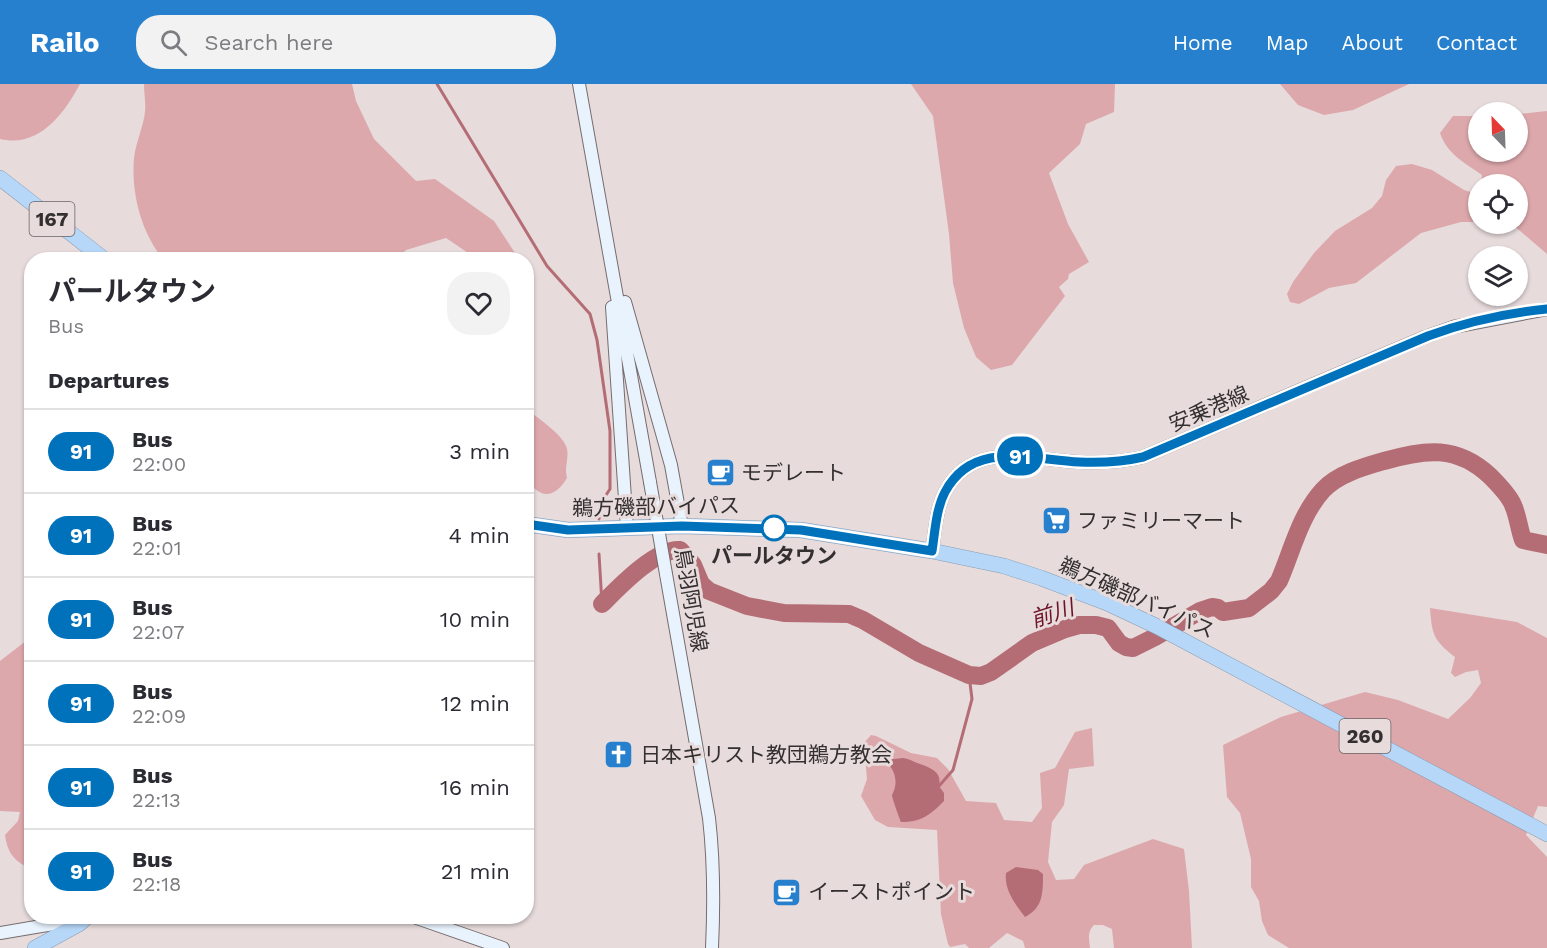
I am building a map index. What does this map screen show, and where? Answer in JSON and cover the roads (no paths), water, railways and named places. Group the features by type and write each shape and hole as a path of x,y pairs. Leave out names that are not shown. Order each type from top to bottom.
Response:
{"highway":[{"name":"167","path":"0,178 95,252"},
{"name":"鵜方磯部バイパス","path":"534,525 568,530 682,526 801,530 932,551 1004,566 1107,603 1156,626 1547,834"},
{"path":"36,948 76,924"}],"main road":[{"name":"鳥羽阿児線","path":"579,84 709,818 713,854 712,948"},
{"path":"608,243 671,465 682,526"},
{"path":"608,243 627,528"},
{"name":"安乗港線","path":"932,551 940,504 946,491 964,469 975,462 1000,456 1104,463 1143,457 1436,333 1479,321 1547,309"},
{"path":"0,933 53,924"},
{"path":"434,924 503,948"}],"waterway":[{"path":"437,84 547,266 590,314 597,340 610,431 610,489 600,504 599,519"},
{"name":"前川","path":"602,604 649,562 670,551 680,550 693,565 701,584 709,591 747,606 784,613 849,614 919,653 969,675 981,676 991,672 1032,643 1079,625 1108,628 1119,643 1133,648 1200,611 1212,607 1223,612 1249,608 1271,591 1279,581 1308,511 1329,484 1343,475 1368,466 1427,452 1453,454 1478,466 1509,497 1515,509 1523,540 1547,545"},
{"path":"599,554 602,604"},
{"path":"939,786 953,770 972,699 969,675"}],"place":[{"name":"モデレート","path":"720,473"},
{"name":"ファミリーマート","path":"1056,521"},
{"name":"パールタウン","path":"774,528"},
{"name":"日本キリスト教団鵜方教会","path":"619,755"},
{"name":"イーストポイント","path":"787,892"}]}
